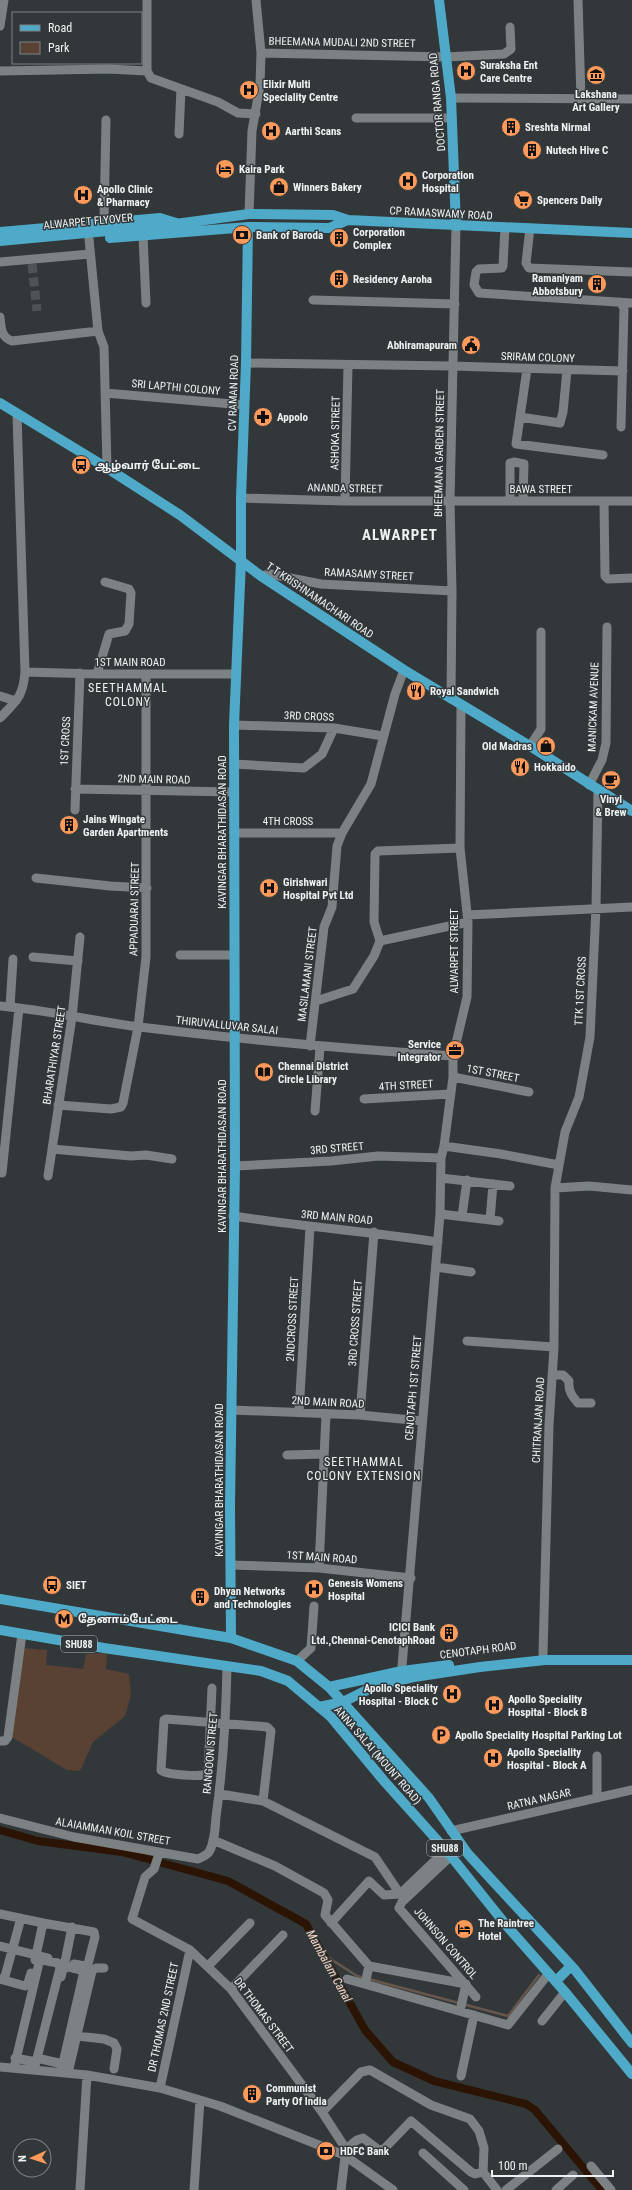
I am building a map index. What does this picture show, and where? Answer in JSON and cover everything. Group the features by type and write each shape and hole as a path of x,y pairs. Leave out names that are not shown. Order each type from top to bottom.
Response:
{"main road":[{"name":"DOCTOR RANGA ROAD","path":"439,0 451,98 456,226"},
{"name":"CP RAMASWAMY ROAD","path":"178,224 249,214 333,215 348,220 456,226 632,232"},
{"path":"0,232 160,218 178,224"},
{"path":"0,246 248,227 329,228 348,220"},
{"name":"ALWARPET FLYOVER","path":"0,241 178,224"},
{"name":"CV RAMAN ROAD","path":"235,674 241,561 241,498 246,363 248,227"},
{"name":"T T KRISHNAMACHARI ROAD","path":"0,403 107,468 180,515 261,576 404,670 461,706 530,746 632,811"},
{"name":"KAVINGAR BHARATHIDASAN ROAD","path":"231,1638 233,1216 235,1166 233,1038 235,674"},
{"name":"ANNA SALAI (MOUNT ROAD)","path":"0,1599 231,1638 297,1661 329,1687 429,1798 468,1854 571,1966 632,2043"},
{"name":"ANNA SALAI (MOUNT ROAD)","path":"0,1630 261,1671 288,1681 331,1718 384,1781 449,1853 506,1925 566,1992 632,2074"},
{"name":"CENOTAPH ROAD","path":"329,1687 543,1654 632,1654"},
{"name":"CENOTAPH ROAD","path":"319,1707 343,1702 377,1685 402,1675 545,1660 632,1660"},
{"path":"552,1977 571,1966"}],"street":[{"path":"0,26 4,0"},
{"path":"147,0 147,71 151,78 218,102 238,113 256,114"},
{"path":"249,214 252,130 260,85 261,52 256,0"},
{"path":"578,0 580,98"},
{"name":"BHEEMANA MUDALI 2ND STREET","path":"261,52 446,57 508,52 511,49 510,27"},
{"path":"0,71 109,69 147,71"},
{"path":"179,134 181,89"},
{"path":"451,98 632,99"},
{"path":"356,118 452,118"},
{"path":"104,222 106,120"},
{"name":"BHEEMANA GARDEN STREET","path":"451,699 452,591 450,501 456,226"},
{"path":"505,227 503,266 502,268 482,269 476,272 474,285 479,293 632,303"},
{"path":"530,228 526,263 529,268 632,272"},
{"path":"143,236 146,303"},
{"path":"89,239 98,331 104,347 107,468"},
{"path":"0,262 32,261 90,254"},
{"path":"313,300 455,304"},
{"path":"620,302 624,308 624,372 621,427"},
{"path":"0,318 3,334 6,339 12,340 98,331"},
{"path":"246,363 452,366"},
{"name":"ASHOKA STREET","path":"345,501 348,365"},
{"name":"SRIRAM COLONY","path":"452,366 624,372"},
{"path":"527,369 516,444 603,455"},
{"path":"520,417 560,423 563,412 566,370"},
{"name":"SRI LAPTHI COLONY","path":"105,393 244,405"},
{"path":"0,718 24,690 25,672 17,414"},
{"path":"510,501 509,467 510,463 514,462 524,464 524,501"},
{"name":"ANANDA STREET","path":"241,498 345,501 450,501"},
{"name":"BAWA STREET","path":"450,501 632,501"},
{"path":"604,502 605,576 608,578 632,578"},
{"name":"RAMASAMY STREET","path":"261,576 270,574 321,584 354,588 452,591"},
{"path":"97,674 109,634 125,631 129,624 131,592 129,589 105,582"},
{"name":"MANICKAM AVENUE","path":"589,785 602,760 606,743 607,627"},
{"path":"530,746 542,729 541,632"},
{"name":"MASILAMANI STREET","path":"310,1046 324,927 332,907 337,846 342,833 371,784 383,736 404,670"},
{"name":"1ST MAIN ROAD","path":"25,672 146,675 235,674"},
{"name":"1ST CROSS","path":"75,810 80,674"},
{"name":"APPADUARAI STREET","path":"58,1105 111,1109 120,1107 123,1103 138,1027 146,957 146,675"},
{"path":"0,696 16,701"},
{"name":"ALWARPET STREET","path":"444,1146 453,1077 453,1056 467,997 468,919 460,848 461,706"},
{"name":"3RD CROSS","path":"234,725 334,728 383,736"},
{"path":"234,764 304,768 322,754 334,728"},
{"name":"2ND MAIN ROAD","path":"75,789 234,792"},
{"name":"TTK 1ST CROSS","path":"555,1188 565,1132 579,1097 590,1037 596,908 598,790"},
{"name":"4TH CROSS","path":"234,834 342,833"},
{"path":"316,1001 354,989 374,956 380,941 374,922 375,854 378,851 460,848"},
{"path":"36,878 110,886 147,888"},
{"path":"380,941 468,919 596,908 632,907"},
{"name":"BHARATHIYAR STREET","path":"48,1176 72,1017 80,937"},
{"path":"180,955 234,956"},
{"path":"33,957 78,961"},
{"path":"2,1173 4,1106 14,1007 13,960"},
{"name":"THIRUVALLUVAR SALAI","path":"0,1006 138,1027 233,1038 320,1047 453,1056"},
{"path":"315,1111 320,1047"},
{"name":"1ST STREET","path":"453,1077 530,1092"},
{"name":"4TH STREET","path":"364,1099 450,1094"},
{"path":"444,1146 501,1154 559,1165"},
{"name":"CENOTAPH 1ST STREET","path":"402,1675 438,1242 441,1158 444,1146"},
{"path":"52,1149 131,1156 146,1155 172,1159"},
{"name":"3RD STREET","path":"235,1166 331,1161 378,1156 441,1158"},
{"path":"441,1178 510,1186"},
{"path":"462,1216 467,1180"},
{"path":"440,1214 494,1220 494,1184"},
{"path":"555,1188 589,1186 632,1190"},
{"name":"CHITRANJAN ROAD","path":"543,1654 549,1425 554,1347 555,1188"},
{"name":"3RD MAIN ROAD","path":"233,1216 310,1227 374,1232 438,1242"},
{"name":"2NDCROSS STREET","path":"299,1412 310,1227"},
{"name":"3RD CROSS STREET","path":"360,1415 374,1232"},
{"path":"436,1268 471,1272"},
{"path":"467,1341 554,1347"},
{"path":"552,1375 563,1376 569,1381 568,1387 571,1395 578,1403 591,1403"},
{"name":"2ND MAIN ROAD","path":"232,1410 360,1415 422,1421"},
{"path":"319,1568 326,1414"},
{"path":"287,1455 324,1454"},
{"name":"1ST MAIN ROAD","path":"231,1565 319,1568 410,1578"},
{"path":"297,1661 311,1648 314,1606"},
{"path":"0,1741 5,1741 8,1737 22,1634"},
{"name":"RANGOON STREET","path":"213,1840 220,1794 226,1724 228,1667"},
{"path":"212,1688 211,1723 208,1774 202,1776 174,1774 161,1770 164,1720 211,1723 226,1724 267,1727 271,1731 263,1801"},
{"path":"597,1756 597,1798"},
{"name":"RATNA NAGAR","path":"451,1831 632,1790"},
{"path":"220,1794 263,1801 375,1857 400,1894"},
{"name":"ALAIAMMAN KOIL STREET","path":"0,1818 11,1823 74,1837 198,1859 208,1853 213,1840"},
{"path":"213,1840 275,1866 324,1894 328,1900 325,1915 369,1966 466,1984 460,2010"},
{"path":"331,1923 369,1881 384,1896 400,1894 449,1853"},
{"name":"JOHNSON CONTROL","path":"449,1853 402,1902 399,1908 476,1997"},
{"name":"DR THOMAS STREET","path":"159,1854 154,1869 145,1877 132,1919 190,1950 231,1989 322,2112 345,2152"},
{"path":"0,1914 43,1923 91,1930 94,1932 95,1937 88,1964 85,1966 36,1956 0,1946"},
{"path":"21,1918 13,1950 2,1980 25,1986 28,1983 36,1956 43,1923"},
{"path":"208,1966 250,1923"},
{"path":"65,1962 72,1927"},
{"path":"231,1989 283,1935"},
{"name":"DR THOMAS 2ND STREET","path":"160,2088 190,1950"},
{"path":"14,2068 15,2058 38,1963 42,1960 58,1963 60,1968 37,2065"},
{"path":"366,1984 369,1966"},
{"path":"37,2065 63,1969 68,1967 80,1969 84,1971 64,2070"},
{"path":"64,2070 77,2036 92,1971 96,1968 104,1968"},
{"path":"347,1979 460,2010 508,2025 552,1977"},
{"path":"542,2021 566,1992"},
{"path":"461,2076 474,2015"},
{"path":"77,2036 114,2043 117,2049 114,2069"},
{"path":"15,2058 37,2065 160,2088 200,2100 345,2152 393,2190"},
{"path":"0,2067 14,2068 37,2065"},
{"path":"322,2112 361,2072 370,2070 431,2105 470,2119 479,2132 484,2148 483,2172 497,2190"},
{"path":"80,2190 87,2075"},
{"path":"194,2190 200,2100"},
{"path":"341,2190 345,2152 357,2140 364,2138 379,2150 384,2149 411,2121 471,2172 475,2174 483,2172"},
{"path":"506,2190 558,2149"},
{"path":"423,2153 464,2190"},
{"path":"591,2166 611,2190"},
{"path":"556,2190 573,2176"}],"green space":[{"path":"23,1648 47,1650 46,1665 83,1669 86,1654 107,1653 106,1669 129,1674 131,1695 125,1716 93,1742 80,1771 67,1770 12,1737"}],"waterway":[{"name":"Mambalam Canal","path":"0,1830 38,1841 122,1852 228,1881 306,1924 365,2030 393,2062 434,2081 526,2104 535,2110 602,2190"},
{"path":"323,1954 357,1976 508,2016 539,1975"}],"tunnel":[{"path":"32,264 37,311"}],"place":[{"name":"Suraksha Ent Care Centre","path":"466,71"},
{"name":"Lakshana Art Gallery","path":"596,75"},
{"name":"Elixir Multi Speciality Centre","path":"249,90"},
{"name":"Sreshta Nirmal","path":"511,127"},
{"name":"Aarthi Scans","path":"271,131"},
{"name":"Nutech Hive C","path":"532,150"},
{"name":"Kaira Park","path":"225,169"},
{"name":"Corporation Hospital","path":"408,181"},
{"name":"Winners Bakery","path":"279,187"},
{"name":"Apollo Clinic & Pharmacy","path":"83,195"},
{"name":"Spencers Daily","path":"523,200"},
{"name":"Bank of Baroda","path":"242,235"},
{"name":"Corporation Complex","path":"339,238"},
{"name":"Residency Aaroha","path":"339,279"},
{"name":"Ramaniyam Abbotsbury","path":"597,284"},
{"name":"Abhiramapuram","path":"471,345"},
{"name":"Appolo","path":"263,417"},
{"name":"ஆழ்வார் பேட்டை","path":"81,465"},
{"name":"Royal Sandwich","path":"416,691"},
{"name":"Old Madras","path":"546,746"},
{"name":"Hokkaido","path":"520,767"},
{"name":"Vinyl & Brew","path":"611,780"},
{"name":"Jains Wingate Garden Apartments","path":"69,825"},
{"name":"Girishwari Hospital Pvt Ltd","path":"269,888"},
{"name":"Service Integrator","path":"455,1050"},
{"name":"Chennai District Circle Library","path":"264,1072"},
{"name":"SIET","path":"52,1585"},
{"name":"Genesis Womens Hospital","path":"314,1589"},
{"name":"Dhyan Networks and Technologies","path":"200,1597"},
{"name":"தேனாம்பேட்டை","path":"64,1619"},
{"name":"ICICI Bank Ltd.,Chennai-CenotaphRoad","path":"449,1633"},
{"name":"Apollo Speciality Hospital - Block C","path":"452,1694"},
{"name":"Apollo Speciality Hospital - Block B","path":"494,1705"},
{"name":"Apollo Speciality Hospital Parking Lot","path":"441,1735"},
{"name":"Apollo Speciality Hospital - Block A","path":"493,1758"},
{"name":"The Raintree Hotel","path":"464,1929"},
{"name":"Communist Party Of India","path":"252,2094"},
{"name":"HDFC Bank","path":"326,2151"}],"district":[{"name":"ALWARPET","path":"400,535"},
{"name":"SEETHAMMAL COLONY","path":"128,695"},
{"name":"SEETHAMMAL COLONY EXTENSION","path":"364,1469"}]}
